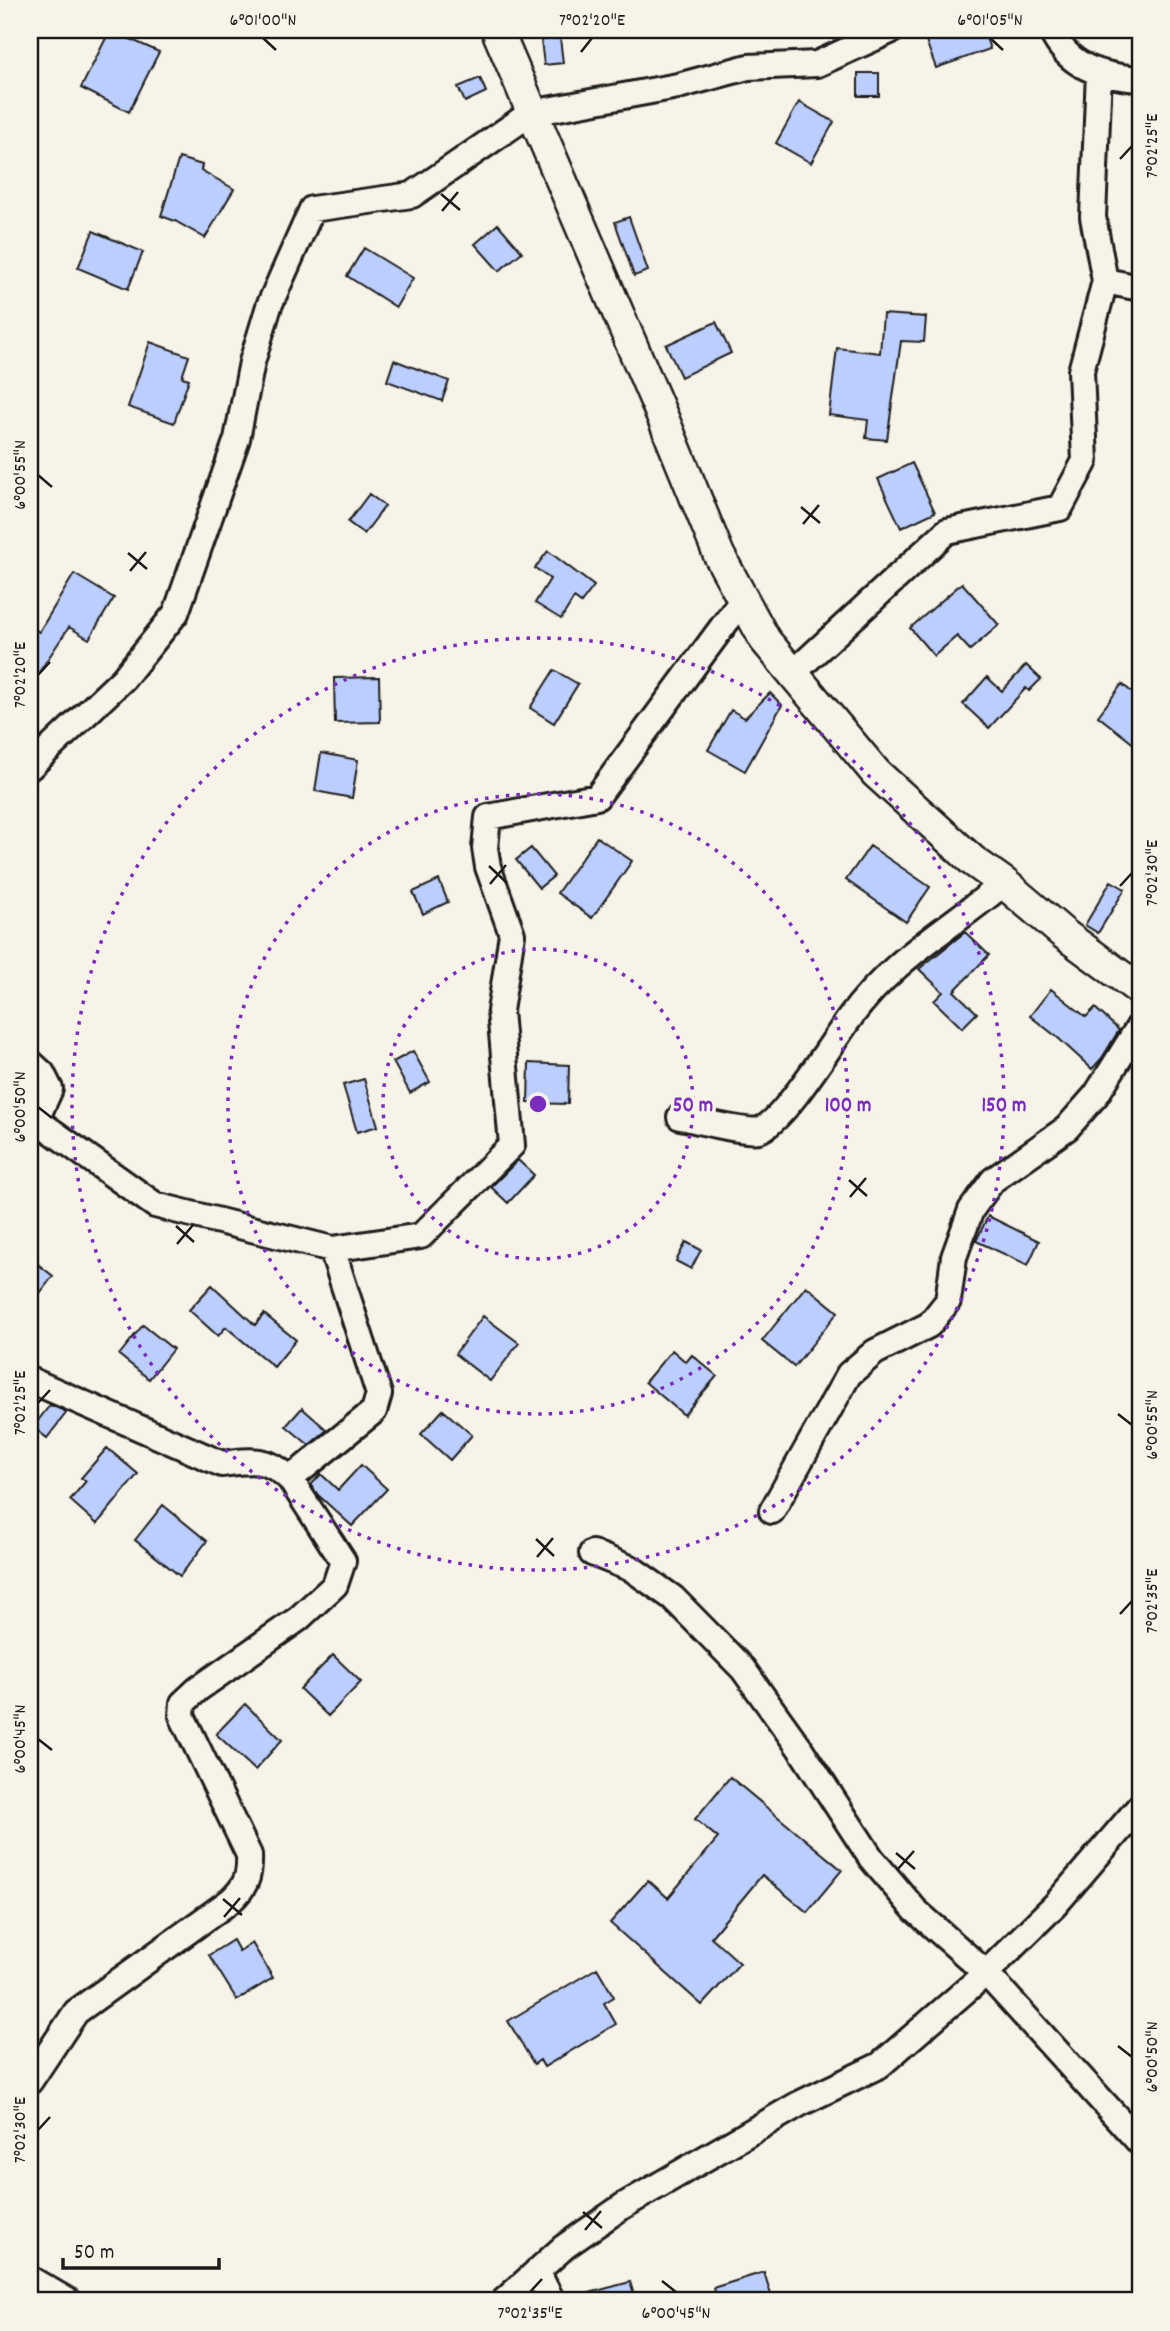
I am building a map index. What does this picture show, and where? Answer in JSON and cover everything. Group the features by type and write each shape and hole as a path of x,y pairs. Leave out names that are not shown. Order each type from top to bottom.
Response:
{"street":[{"path":"497,30 719,555 765,640 876,773 973,860 1064,934 1140,990"},
{"path":"30,767 123,679 176,613 237,439 252,362 269,306 312,209 412,195 531,113 678,86 748,67 817,64 892,30"},
{"path":"1051,30 1058,45 1073,61 1099,72 1140,79"},
{"path":"792,674 947,531 1060,508 1085,461 1081,371 1105,281 1093,217 1099,72"},
{"path":"1105,281 1140,288"},
{"path":"30,1062 43,1073 50,1089 33,1126 155,1205 332,1248 421,1236 512,1145 500,1011 512,934 488,867 485,848 488,817 597,797 743,599"},
{"path":"680,1117 757,1130 770,1124 804,1083 851,1017 892,968 1004,883"},
{"path":"772,1511 849,1374 875,1352 929,1325 948,1301 954,1257 971,1210 992,1180 1067,1128 1096,1095 1140,1025"},
{"path":"290,1479 374,1411 379,1394 332,1248"},
{"path":"30,1380 222,1464 256,1459 283,1472 343,1561 335,1585 298,1619 198,1689 183,1703 182,1716 249,1855 250,1873 243,1889 76,2012 30,2081"},
{"path":"592,1553 632,1569 673,1598 743,1670 799,1747 871,1858 915,1910 986,1973 1140,2143"},
{"path":"504,2301 564,2247 623,2206 799,2104 880,2065 986,1973 1055,1905 1140,1806"},
{"path":"537,2271 552,2301"},
{"path":"30,2279 68,2301"}],"building":[{"path":"110,30 159,52 129,112 81,88"},
{"path":"922,30 974,30 976,34 984,32 990,49 936,68"},
{"path":"560,38 563,63 544,65 541,40"},
{"path":"858,73 879,73 879,96 858,96"},
{"path":"480,78 486,92 465,102 458,87"},
{"path":"799,102 834,122 811,163 776,143"},
{"path":"179,158 202,165 201,170 234,189 205,238 161,216"},
{"path":"629,217 648,271 634,276 615,222"},
{"path":"498,224 522,252 499,271 475,244"},
{"path":"93,231 143,252 128,289 78,268"},
{"path":"364,248 413,278 396,307 347,276"},
{"path":"883,314 926,317 924,342 901,341 887,440 866,438 868,420 829,415 837,348 880,353"},
{"path":"716,322 731,353 681,377 666,345"},
{"path":"150,342 189,356 182,377 189,379 174,423 128,407"},
{"path":"394,360 449,381 442,401 387,381"},
{"path":"912,463 935,512 901,528 878,479"},
{"path":"369,494 385,506 364,534 348,522"},
{"path":"548,551 594,586 581,603 574,598 561,619 535,603 550,579 535,568"},
{"path":"74,574 114,598 89,639 69,627 30,686 30,626 39,632"},
{"path":"962,583 999,625 970,650 957,636 934,656 910,628"},
{"path":"1026,665 1041,679 1029,691 1026,688 989,728 963,704 987,677 1002,691"},
{"path":"554,670 578,684 554,723 530,708"},
{"path":"379,677 380,722 335,723 334,678"},
{"path":"1122,684 1140,699 1140,749 1098,716"},
{"path":"770,693 782,705 745,771 708,750 731,710 745,718"},
{"path":"321,753 358,760 352,798 315,791"},
{"path":"597,837 632,861 592,918 557,893"},
{"path":"870,846 930,887 906,922 846,880"},
{"path":"531,848 554,876 539,888 516,860"},
{"path":"439,880 448,902 423,914 413,892"},
{"path":"1111,881 1125,889 1098,933 1085,925"},
{"path":"965,932 989,955 954,991 977,1013 962,1028 934,1001 943,992 919,969"},
{"path":"1051,989 1086,1017 1095,1008 1119,1030 1092,1069 1030,1016"},
{"path":"413,1051 430,1082 410,1093 393,1062"},
{"path":"529,1063 569,1065 568,1104 528,1103"},
{"path":"364,1079 378,1126 357,1132 343,1085"},
{"path":"518,1160 534,1175 508,1203 491,1187"},
{"path":"988,1216 1039,1241 1028,1265 976,1241"},
{"path":"686,1242 701,1250 691,1269 676,1261"},
{"path":"30,1258 53,1276 30,1306"},
{"path":"212,1285 255,1325 264,1314 296,1340 274,1367 226,1327 218,1336 189,1310"},
{"path":"806,1286 838,1312 794,1367 762,1341"},
{"path":"483,1316 519,1343 490,1381 455,1354"},
{"path":"143,1325 173,1349 149,1379 119,1355"},
{"path":"672,1350 686,1362 692,1355 717,1376 684,1415 645,1382"},
{"path":"50,1405 67,1412 47,1438 33,1427"},
{"path":"302,1408 327,1430 309,1445 286,1426"},
{"path":"443,1410 472,1435 450,1460 421,1434"},
{"path":"107,1448 138,1474 97,1524 70,1500 86,1481 81,1478"},
{"path":"361,1465 387,1489 352,1526 318,1495 311,1485 321,1474 338,1490"},
{"path":"163,1505 207,1541 180,1576 135,1540"},
{"path":"333,1655 361,1682 328,1716 300,1689"},
{"path":"245,1704 282,1740 255,1770 216,1734"},
{"path":"730,1777 842,1870 807,1912 762,1875 711,1937 740,1963 702,2005 610,1923 648,1880 668,1898 718,1838 695,1819"},
{"path":"233,1940 239,1951 252,1943 273,1978 237,2000 209,1955"},
{"path":"597,1968 614,1997 604,2003 616,2024 544,2067 540,2060 534,2064 508,2021"},
{"path":"764,2272 773,2301 717,2301 713,2288"},
{"path":"630,2282 636,2301 578,2301 578,2296"}]}
